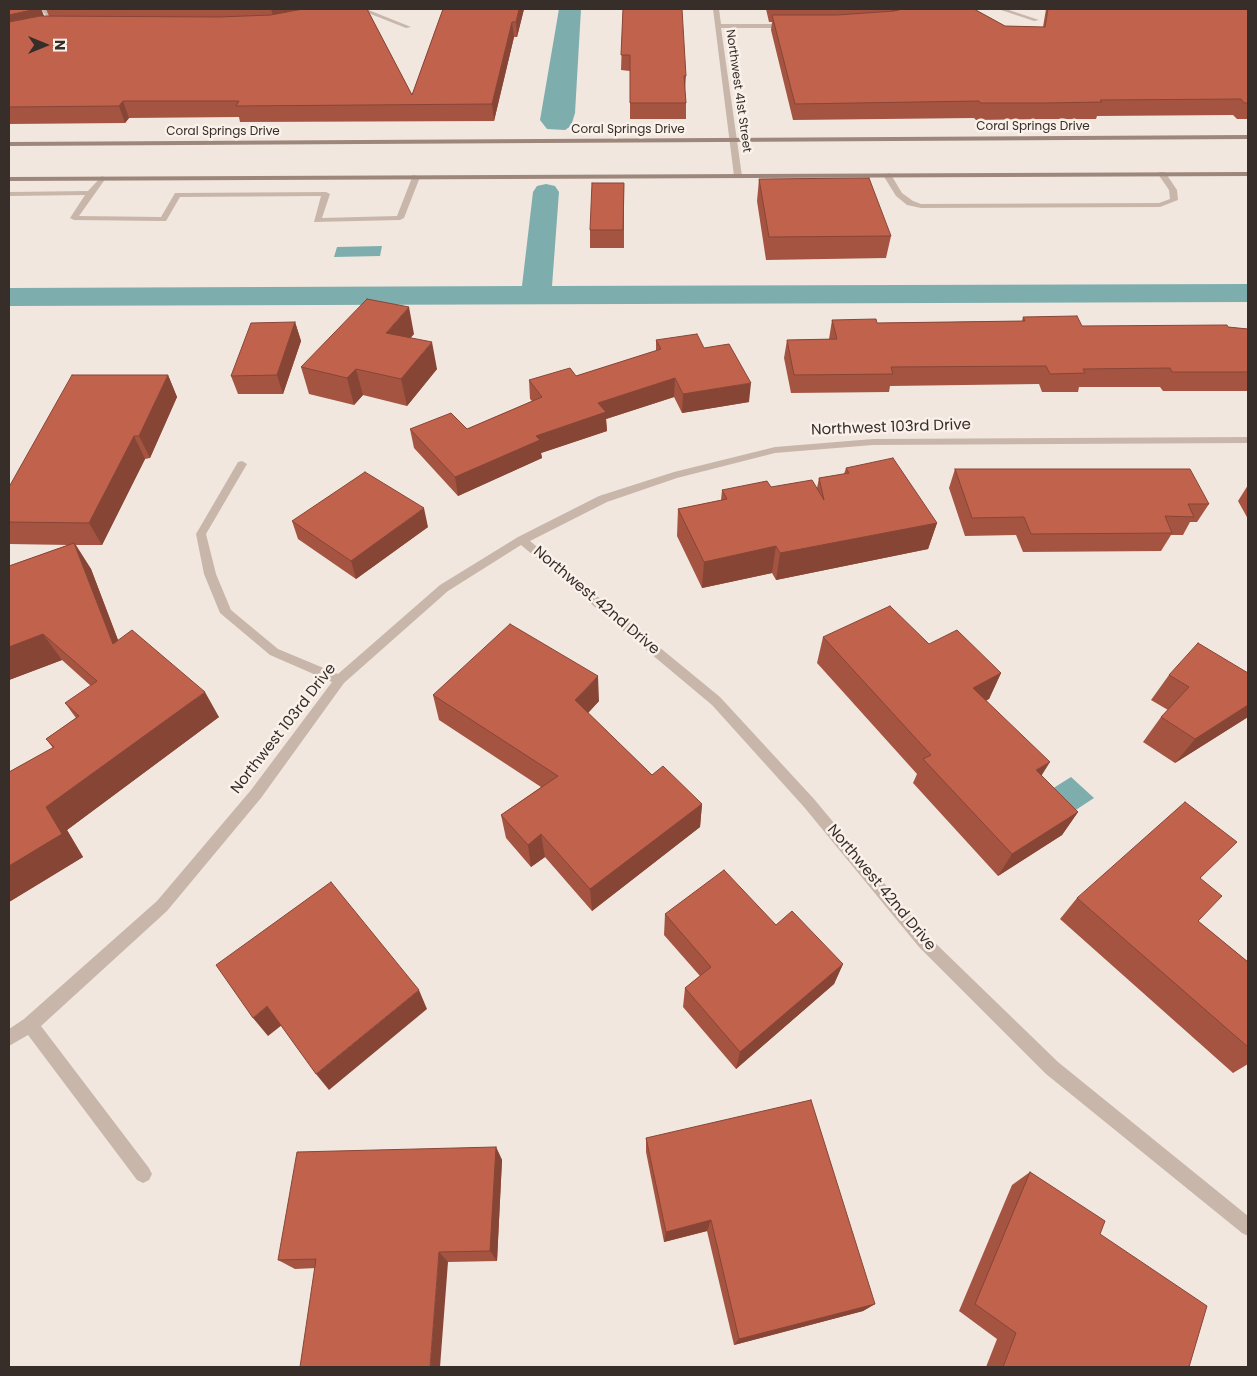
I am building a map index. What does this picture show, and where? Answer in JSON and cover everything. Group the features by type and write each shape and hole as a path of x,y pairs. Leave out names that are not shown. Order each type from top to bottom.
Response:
{"main road":[{"name":"Coral Springs Drive","path":"9,144 1248,137"},
{"path":"9,179 1248,174"}],"street":[{"path":"43,9 49,15 46,27"},
{"path":"351,11 360,9 408,27"},
{"name":"Northwest 41st Street","path":"716,9 738,176"},
{"path":"1001,9 1036,20"},
{"path":"718,26 796,26"},
{"path":"37,29 56,27"},
{"path":"887,175 899,194 910,203 921,206 981,206 1160,205 1174,200 1172,190 1162,174"},
{"path":"102,178 74,218 163,219 178,195 326,194 317,220 400,218 416,177"},
{"path":"9,194 90,194"},
{"name":"Northwest 103rd Drive","path":"9,1038 30,1025 162,906 256,794 340,680 444,588 522,540 603,499 674,476 775,450 873,442 1248,440"},
{"path":"242,464 201,534 210,574 226,613 274,652 340,680"},
{"name":"Northwest 42nd Drive","path":"522,540 716,701 810,804 924,942 1052,1068 1248,1226"},
{"path":"30,1025 143,1174"}],"water":[{"path":"559,9 581,9 575,113 571,126 565,130 547,129 540,120"},
{"path":"382,246 380,256 334,257 337,247"},
{"path":"1071,777 1094,798 1059,821 1036,799"}],"building":[{"path":"9,9 36,9 9,15"},
{"path":"303,9 367,9 412,95 443,9 519,9 516,22 512,22 492,104 236,106 239,101 123,101 119,106 9,107 9,22 40,16 219,17 271,15"},
{"path":"623,9 682,9 686,103 630,103 630,55 621,55"},
{"path":"903,9 974,9 1005,26 1045,27 1048,9 1248,9 1248,103 1244,103 1241,99 1100,100 1102,102 1046,103 980,103 979,101 795,104 772,15 837,15"},
{"path":"869,178 891,236 769,237 759,179"},
{"path":"592,183 624,183 623,230 590,230"},
{"path":"367,299 409,307 386,333 432,342 401,379 356,369 347,378 301,367"},
{"path":"1077,316 1082,326 1227,325 1228,327 1248,329 1248,372 1172,372 1170,368 1083,369 1085,373 1050,374 1046,366 891,367 893,374 794,375 787,340 837,339 832,320 876,319 877,323 1025,321 1023,317"},
{"path":"295,322 277,375 231,376 251,323"},
{"path":"697,334 704,348 729,344 751,383 683,394 675,378 598,403 606,412 536,436 540,440 455,477 410,429 451,413 467,429 542,397 529,380 570,368 576,376 661,349 656,340"},
{"path":"72,375 168,375 139,436 134,436 89,523 9,522 9,487"},
{"path":"893,458 937,523 780,553 776,546 704,562 678,509 727,499 722,490 767,481 771,487 812,480 824,500 819,478 849,473 846,468"},
{"path":"955,469 1190,469 1209,504 1188,504 1194,517 1165,516 1172,533 1031,534 1024,517 972,518"},
{"path":"365,472 424,508 351,561 292,521"},
{"path":"74,543 113,644 132,630 205,692 46,807 62,834 9,866 9,772 54,747 46,739 79,716 65,703 97,681 43,634 9,647 9,566"},
{"path":"890,606 929,644 957,630 1001,673 973,688 1050,762 1036,770 1078,812 1012,854 923,759 931,755 823,637"},
{"path":"510,624 598,676 575,700 652,775 663,766 702,804 590,889 541,834 528,845 501,815 558,776 433,695"},
{"path":"1198,643 1248,673 1248,705 1195,739 1161,717 1189,687 1169,675"},
{"path":"1185,802 1237,842 1200,878 1222,896 1198,921 1248,962 1248,1047 1077,898"},
{"path":"724,870 776,925 792,911 843,964 740,1052 685,988 711,967 665,914"},
{"path":"331,882 419,990 316,1074 267,1006 253,1018 216,965"},
{"path":"811,1100 875,1304 739,1339 711,1220 666,1232 646,1138"},
{"path":"496,1147 490,1251 439,1252 430,1367 300,1367 316,1259 278,1260 297,1152"},
{"path":"1030,1172 1105,1221 1100,1234 1207,1306 1189,1367 1003,1367 1016,1333 975,1304"}],"waterway":[{"path":"536,294 546,192"},
{"path":"9,297 1248,293"}]}
